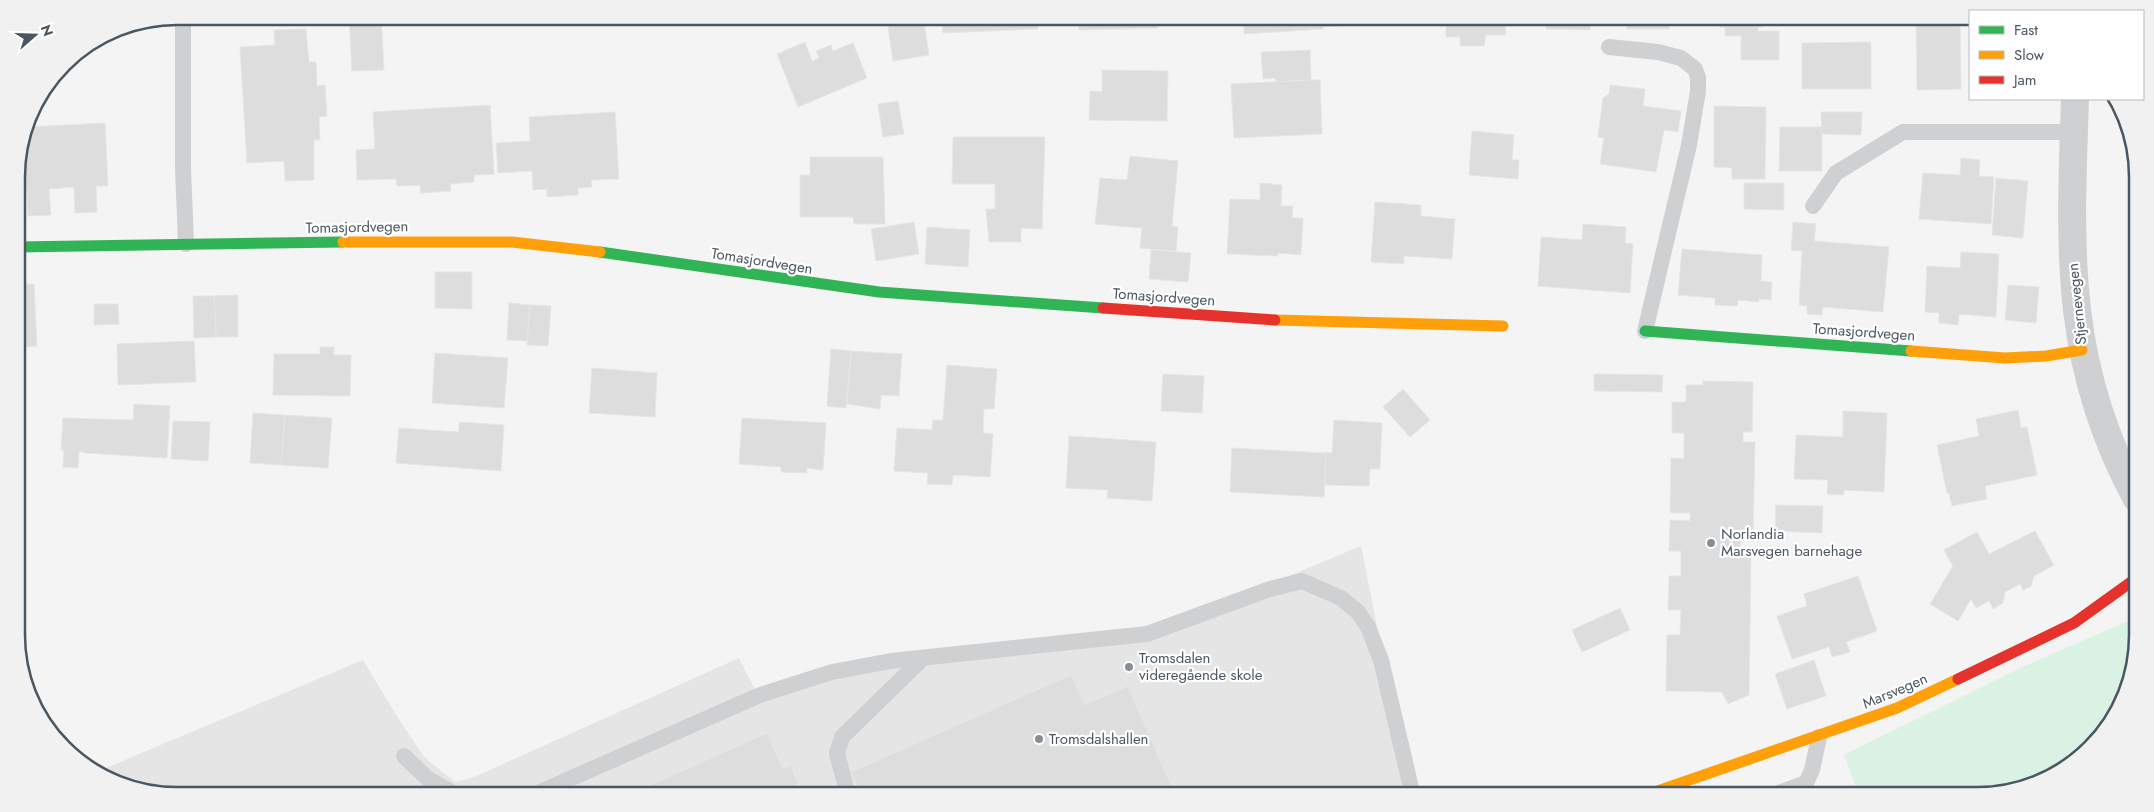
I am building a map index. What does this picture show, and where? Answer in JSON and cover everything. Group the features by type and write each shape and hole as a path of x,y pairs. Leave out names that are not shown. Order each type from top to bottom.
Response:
{"street":[{"name":"Stjernevegen","path":"2074,100 2072,269 2082,350 2092,393 2106,433 2129,482"},
{"name":"Tomasjordvegen","path":"25,247 439,241 512,242 581,249 879,292 1310,322 1503,326"},
{"name":"Tomasjordvegen","path":"1645,331 2005,358 2046,356 2082,350"},
{"name":"Marsvegen","path":"1672,787 1897,708 2065,627 2100,607 2129,583"}],"lane":[{"path":"183,25 183,168 186,244"},
{"path":"1609,47 1658,52 1681,58 1695,69 1698,77 1698,91 1689,145 1645,331"},
{"path":"1813,206 1836,173 1903,132 2074,132"},
{"path":"552,787 784,686 871,664 1147,634 1296,581 1307,582 1342,598 1358,612 1368,626 1381,660 1411,787"},
{"path":"846,787 837,752 842,737 923,658"},
{"path":"1796,787 1806,783 1812,770 1819,737"},
{"path":"404,756 428,779 442,787"}],"shaded area":[{"name":"Tromsdalen videregående skole","path":"1361,546 1409,787 167,787 128,779 105,768 363,660 425,758 455,782 474,777 739,658 756,692 807,674 1121,637 1246,594"}],"green space":[{"path":"2129,621 2126,664 2121,684 2109,711 2084,742 2053,767 2026,779 1987,787 1856,787 1844,755 2020,668"}],"building":[{"path":"349,25 382,25 384,70 352,71"},
{"path":"888,25 924,25 929,55 893,61"},
{"path":"943,25 1038,25 1038,29 943,33"},
{"path":"1079,25 1158,25 1158,28 1079,30"},
{"path":"1244,25 1339,25 1322,27 1323,29 1244,34"},
{"path":"1446,25 1506,25 1505,35 1486,35 1484,46 1460,46 1460,37 1446,37"},
{"path":"1546,25 1590,25 1590,30 1546,29"},
{"path":"1627,25 1669,25 1669,29 1627,29"},
{"path":"1720,25 1762,25 1762,27 1720,27"},
{"path":"1916,25 1960,25 1961,89 1917,90"},
{"path":"1725,27 1758,27 1758,31 1779,31 1779,60 1741,60 1741,36 1725,36"},
{"path":"306,29 309,62 316,62 317,86 325,85 327,116 319,117 320,140 314,140 314,180 285,181 284,161 247,163 240,47 275,45 274,30"},
{"path":"805,42 812,61 819,58 816,51 831,45 833,51 853,43 867,78 798,107 777,54"},
{"path":"1871,42 1871,89 1802,89 1802,43"},
{"path":"1310,50 1311,80 1276,82 1275,78 1263,79 1261,52"},
{"path":"1102,70 1168,71 1167,121 1089,120 1090,91 1102,92"},
{"path":"1320,80 1322,134 1234,138 1231,84"},
{"path":"1610,85 1645,89 1643,106 1681,111 1678,132 1664,130 1656,172 1600,164 1604,138 1598,137 1603,98 1609,94"},
{"path":"898,101 904,134 883,137 878,104"},
{"path":"490,105 494,174 474,175 474,182 450,184 451,191 421,193 420,185 397,186 396,179 357,180 356,150 375,149 373,112"},
{"path":"1714,106 1766,107 1765,179 1732,179 1732,168 1714,167"},
{"path":"615,112 619,179 591,180 592,187 578,188 578,195 547,197 547,189 533,190 532,171 498,173 496,143 530,141 529,117"},
{"path":"1821,112 1862,112 1861,135 1822,134"},
{"path":"105,123 108,186 96,186 97,212 75,213 74,187 49,189 51,215 28,216 25,167 34,127"},
{"path":"1780,127 1822,127 1822,171 1779,171"},
{"path":"1472,131 1514,135 1512,160 1519,160 1518,179 1469,175"},
{"path":"953,137 1045,137 1042,229 1021,228 1021,242 989,242 986,209 995,209 995,184 952,184"},
{"path":"1130,156 1178,161 1172,226 1178,227 1176,251 1140,248 1142,228 1095,224 1100,178 1127,180"},
{"path":"810,157 883,157 885,224 854,224 853,217 800,217 800,175 810,175"},
{"path":"1961,158 1980,160 1979,176 1994,177 1991,224 1919,219 1923,173 1960,175"},
{"path":"1996,178 2028,181 2023,238 1992,235"},
{"path":"1260,183 1282,185 1281,206 1293,206 1292,218 1303,218 1301,255 1278,253 1278,256 1227,254 1230,199 1260,200"},
{"path":"1744,183 1784,183 1784,210 1744,209"},
{"path":"1375,202 1421,205 1421,216 1455,219 1452,259 1404,256 1404,264 1371,262"},
{"path":"914,222 919,254 876,261 871,229"},
{"path":"1793,222 1816,224 1814,241 1889,247 1883,312 1823,307 1822,315 1807,314 1807,306 1799,305 1802,251 1791,250"},
{"path":"1583,224 1626,227 1625,243 1633,244 1630,293 1538,286 1541,237 1582,240"},
{"path":"927,227 970,230 968,267 925,264"},
{"path":"1682,249 1762,255 1761,281 1772,282 1771,300 1759,299 1759,302 1738,300 1737,306 1715,305 1715,298 1678,295"},
{"path":"1151,250 1191,253 1188,282 1149,279"},
{"path":"1961,252 1999,254 1996,317 1959,314 1958,325 1939,323 1939,313 1925,312 1927,266 1960,268"},
{"path":"435,272 472,272 472,309 435,308"},
{"path":"25,284 34,284 37,346 25,347"},
{"path":"2008,285 2039,287 2036,323 2005,320"},
{"path":"238,295 238,337 216,337 214,296"},
{"path":"193,296 214,296 216,337 194,338"},
{"path":"509,303 530,305 527,341 507,340"},
{"path":"94,304 118,304 119,324 94,325"},
{"path":"530,305 551,306 548,346 527,345"},
{"path":"194,341 196,382 118,385 117,344"},
{"path":"320,347 334,347 334,355 351,355 350,396 273,395 274,354 320,354"},
{"path":"831,349 851,351 846,408 827,406"},
{"path":"851,351 902,354 899,396 881,395 880,409 847,404"},
{"path":"435,353 508,358 504,408 432,403"},
{"path":"947,365 997,369 994,409 984,409 983,433 993,434 990,477 953,475 952,485 927,484 928,473 894,471 897,428 932,430 933,420 943,420"},
{"path":"592,368 657,373 655,417 589,413"},
{"path":"1163,374 1204,376 1202,413 1161,411"},
{"path":"1594,374 1663,375 1662,392 1594,391"},
{"path":"1703,381 1753,382 1752,432 1743,432 1743,442 1755,442 1753,541 1741,541 1740,551 1751,552 1749,695 1728,704 1722,692 1666,691 1667,635 1680,635 1681,610 1668,610 1669,576 1681,576 1681,551 1669,551 1670,520 1690,521 1690,513 1670,513 1671,458 1684,459 1684,433 1672,433 1672,402 1686,402 1686,385 1703,385"},
{"path":"1403,389 1430,420 1410,437 1383,407"},
{"path":"134,404 170,406 167,458 85,453 79,451 78,468 63,467 64,450 61,450 63,418 133,420"},
{"path":"2018,410 2021,428 2027,427 2037,475 1985,486 1987,499 1952,506 1949,493 1947,493 1937,445 1979,436 1976,419"},
{"path":"1843,411 1887,413 1884,492 1844,490 1844,495 1827,494 1828,480 1794,479 1796,435 1843,437"},
{"path":"253,413 285,415 281,465 250,463"},
{"path":"285,415 332,418 328,468 281,465"},
{"path":"742,418 826,423 823,470 807,468 807,473 781,472 781,467 739,464"},
{"path":"1334,420 1382,423 1380,469 1370,469 1369,486 1324,485 1326,452 1332,453"},
{"path":"173,421 210,422 208,461 171,459"},
{"path":"459,422 504,425 501,471 396,463 399,428 459,432"},
{"path":"1069,436 1156,442 1152,501 1107,498 1108,490 1066,488"},
{"path":"1232,448 1326,453 1324,497 1230,492"},
{"path":"1776,505 1823,506 1822,533 1775,531"},
{"path":"2035,531 2054,565 2034,576 2031,586 2023,590 2020,584 2005,592 2003,603 1993,609 1989,601 1976,608 1971,599 1958,621 1930,604 1953,566 1944,550 1977,532 1989,554"},
{"path":"1858,576 1877,631 1846,642 1850,652 1832,657 1829,647 1792,659 1777,616 1807,606 1804,594"},
{"path":"1620,608 1630,630 1582,652 1572,630"},
{"path":"1814,660 1826,696 1787,709 1775,674"},
{"name":"Tromsdalshallen","path":"1071,675 1085,705 1128,686 1172,787 858,787 851,772"},
{"path":"767,733 783,769 791,765 798,784 791,787 646,787"}],"traffic: fast":[{"path":"25,247 343,242"},
{"path":"600,252 879,292 1103,308"},
{"path":"1645,331 1911,351"}],"traffic: slow":[{"path":"343,242 512,242 600,252"},
{"path":"1275,320 1503,326"},
{"path":"1911,351 2005,358 2046,356 2082,350"},
{"path":"1669,787 1897,708 1958,679"}],"traffic: jam":[{"path":"1103,308 1275,320"},
{"path":"1958,679 2074,623 2129,583"}],"place":[{"name":"Norlandia Marsvegen barnehage","path":"1711,543"},
{"name":"Tromsdalen videregående skole","path":"1129,667"},
{"name":"Tromsdalshallen","path":"1039,739"}]}
